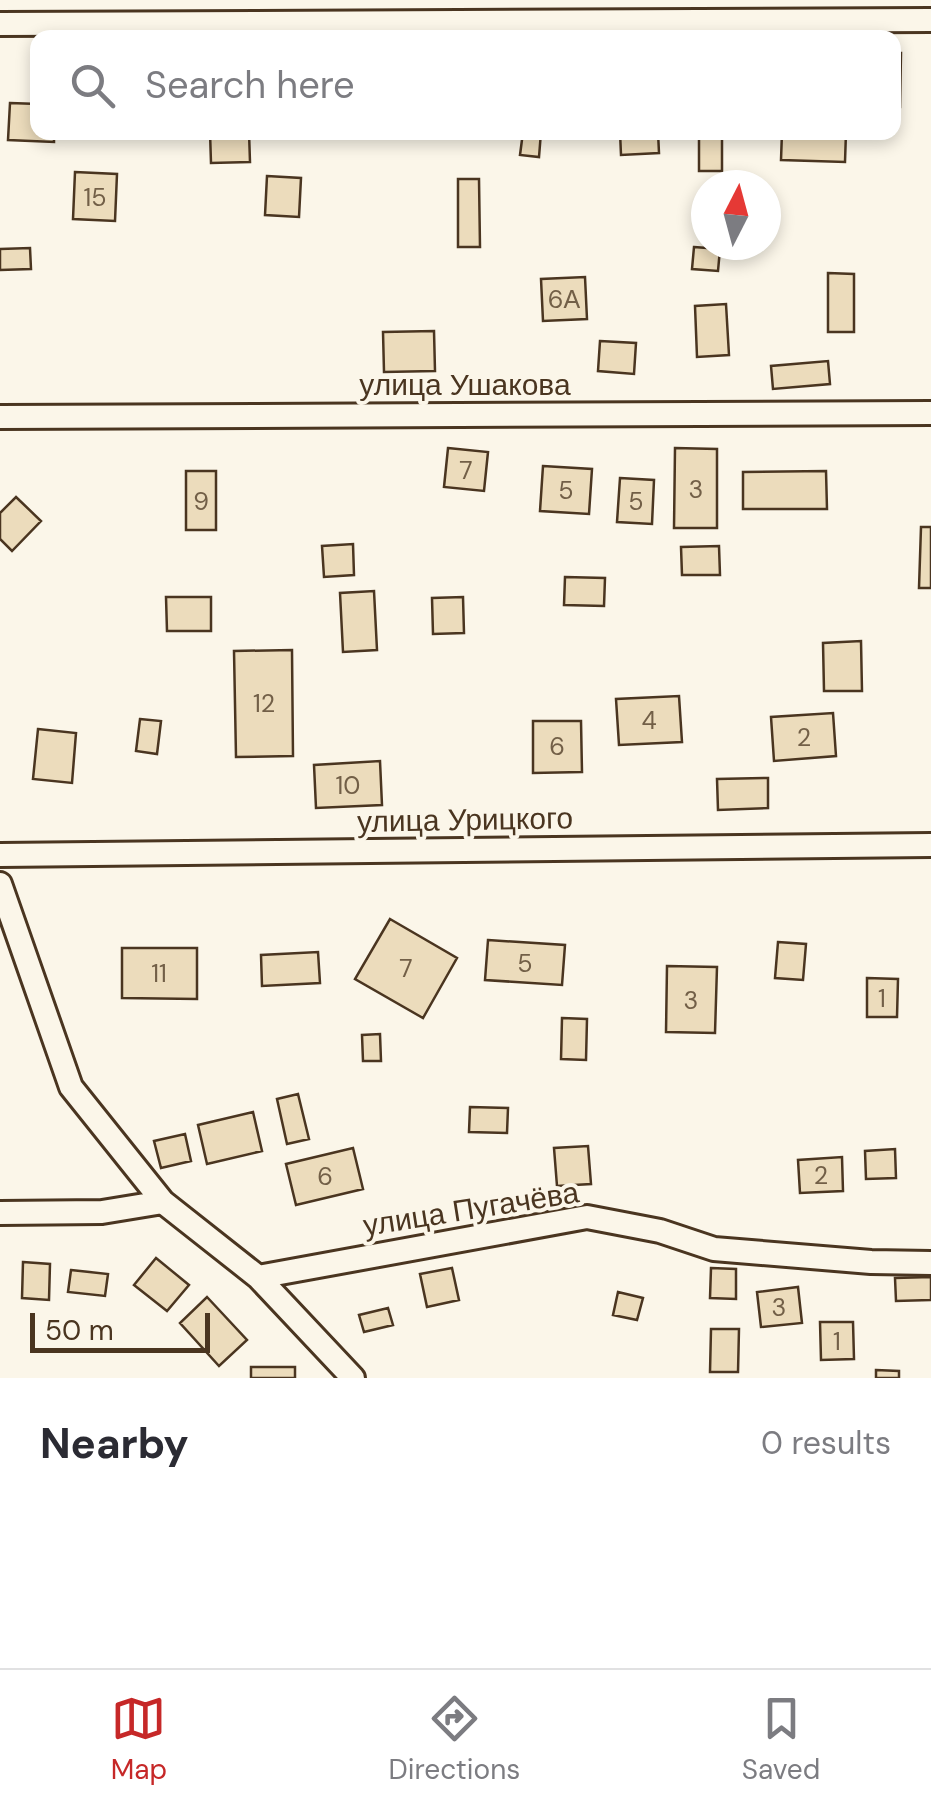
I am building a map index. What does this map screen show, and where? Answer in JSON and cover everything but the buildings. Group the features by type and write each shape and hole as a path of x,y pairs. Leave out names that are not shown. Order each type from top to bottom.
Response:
{"street":[{"path":"0,24 931,20"},
{"name":"улица Ушакова","path":"0,417 931,414"},
{"name":"улица Урицкого","path":"0,855 931,845"},
{"path":"0,884 71,1087 163,1202 258,1276 353,1378"},
{"path":"0,1213 102,1212 163,1202"},
{"name":"улица Пугачёва","path":"258,1276 588,1217 660,1231 714,1249 931,1263"}]}
